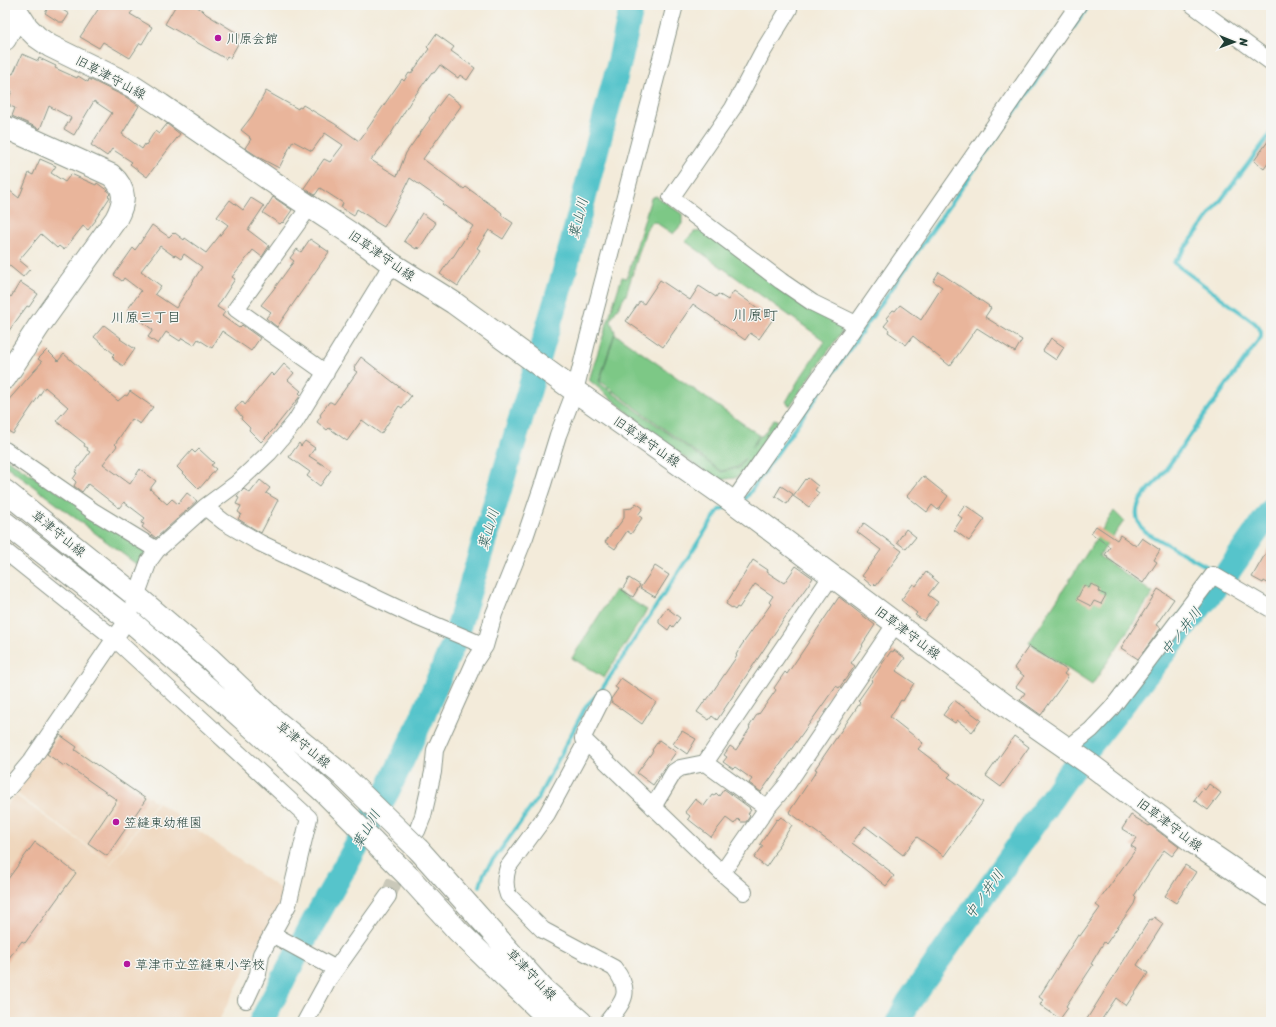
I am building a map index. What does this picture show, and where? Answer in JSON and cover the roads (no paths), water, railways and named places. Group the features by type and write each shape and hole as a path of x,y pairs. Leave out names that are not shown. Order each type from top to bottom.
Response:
{"street":[{"path":"418,841 433,772 435,750 475,661 485,646 494,614 525,537 573,390 586,346 675,5"},
{"path":"788,5 789,9 762,53 733,108 670,198 781,281 813,303 856,324"},
{"path":"733,502 1078,5"},
{"path":"1193,5 1271,62"},
{"path":"5,39 18,8"},
{"name":"旧草津守山線","path":"18,8 32,32 50,46 132,86 350,233 392,264 454,303 514,348 733,502 1005,705 1091,765 1193,842 1271,895"},
{"path":"5,127 112,175 119,182 123,200 122,208 116,219 38,326 5,378"},
{"path":"310,206 236,309 326,373"},
{"path":"5,792 31,761 128,619 149,561 157,550 206,507 236,484 269,453 295,422 392,264"},
{"path":"5,450 93,511 157,550"},
{"name":"草津守山線","path":"5,491 136,596 210,659 272,718 341,774 418,841 543,989 581,1022"},
{"path":"206,507 224,522 260,543 418,618 485,646"},
{"name":"草津守山線","path":"5,523 128,619 233,710 323,792 409,877 458,931 552,1022"},
{"path":"5,551 115,638 309,818 288,904 261,954 258,974 246,1000"},
{"path":"653,807 674,772 680,768 705,763 832,575"},
{"path":"1067,749 1091,730 1111,709 1213,575 1271,609"},
{"path":"722,873 767,808 788,783 896,623"},
{"path":"602,699 583,739 722,873 744,892"},
{"path":"586,742 547,814 508,867 505,888 508,895 543,930 614,968 622,978 625,988 622,1002 607,1022"},
{"path":"705,763 767,808"},
{"path":"305,1022 328,980 388,896"},
{"path":"272,934 336,969"}],"waterway":[{"name":"葉山川","path":"261,1022 313,923 388,790 422,718 454,642 563,277 620,60 632,5"},
{"path":"742,499 746,498 1089,5"},
{"path":"1213,570 1145,532 1139,524 1137,510 1139,503 1147,491 1159,479 1261,337 1261,331 1255,323 1174,263 1271,133"},
{"path":"480,886 484,873 538,798 586,706 600,692 719,510 727,507"},
{"name":"中ノ井川","path":"1225,576 1271,511"},
{"name":"中ノ井川","path":"1088,748 1214,589"},
{"name":"中ノ井川","path":"898,1022 908,1003 1073,768"}],"tunnel":[{"path":"388,896 415,834"}],"place":[{"name":"川原会館","path":"218,38"},
{"name":"笠縫東幼稚園","path":"116,822"},
{"name":"草津市立笠縫東小学校","path":"127,964"}],"district":[{"name":"川原町","path":"755,315"},
{"name":"川原三丁目","path":"146,317"}]}
